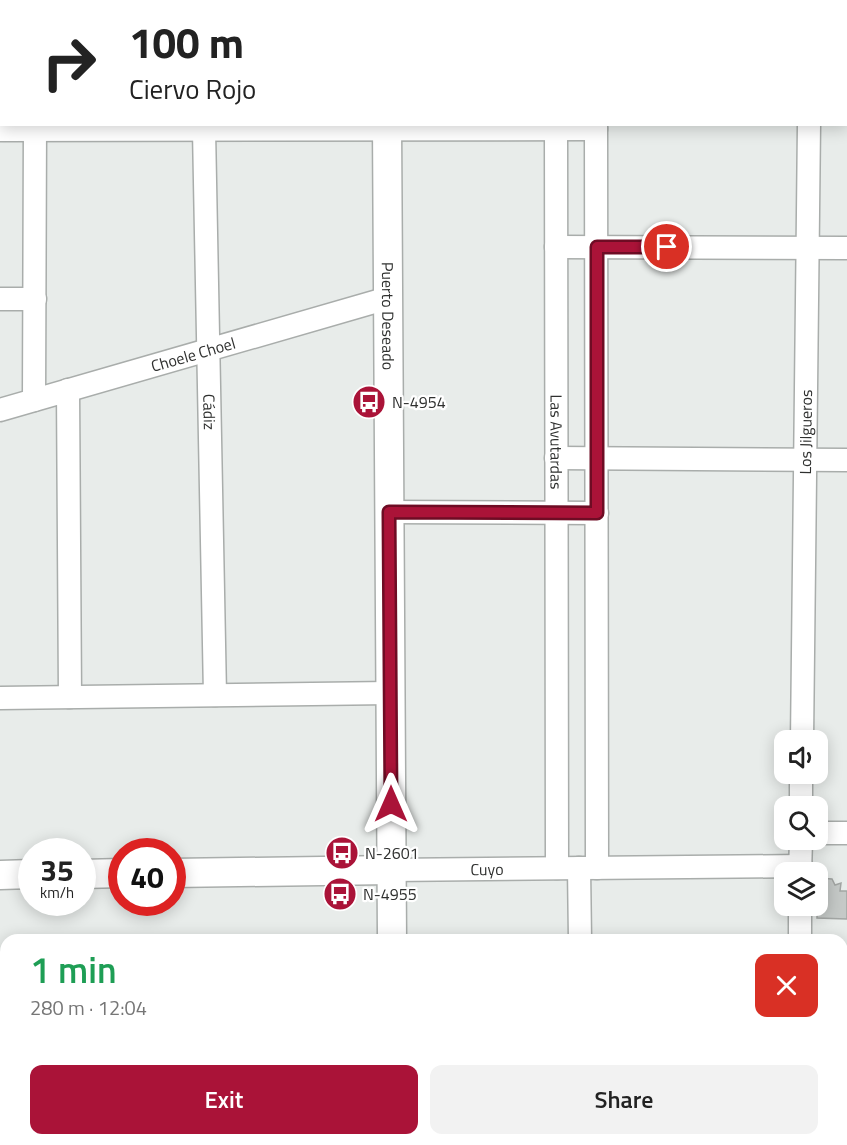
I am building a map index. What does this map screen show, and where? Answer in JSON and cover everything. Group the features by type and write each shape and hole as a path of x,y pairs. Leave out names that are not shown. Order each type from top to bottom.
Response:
{"street":[{"name":"Los Jilgueros","path":"802,730 809,126"},
{"path":"0,130 35,127 204,130 596,127"},
{"path":"34,400 35,127"},
{"name":"Puerto Deseado","path":"387,127 392,934"},
{"name":"Las Avutardas","path":"556,127 556,513 578,868 580,934"},
{"name":"Las Avutardas","path":"578,868 597,513 596,127"},
{"name":"Cádiz","path":"204,130 215,695"},
{"path":"556,247 847,248"},
{"path":"0,298 34,299"},
{"name":"Choele Choel","path":"0,410 388,298"},
{"path":"68,390 70,697"},
{"path":"556,458 847,460"},
{"path":"389,512 597,513"},
{"path":"0,698 390,693"},
{"path":"828,833 847,833"},
{"name":"Cuyo","path":"186,873 578,868 774,869"},
{"path":"0,875 18,874"},
{"path":"800,916 800,934"}],"building":[{"path":"828,879 832,879 835,885 841,883 840,891 847,891 847,919 817,918 817,916 828,916"}],"place":[{"name":"N-4954","path":"369,402"},
{"name":"N-2601","path":"342,853"},
{"name":"N-4955","path":"340,894"}],"route":[{"path":"391,804 389,512 597,513 597,247 667,247"}]}
